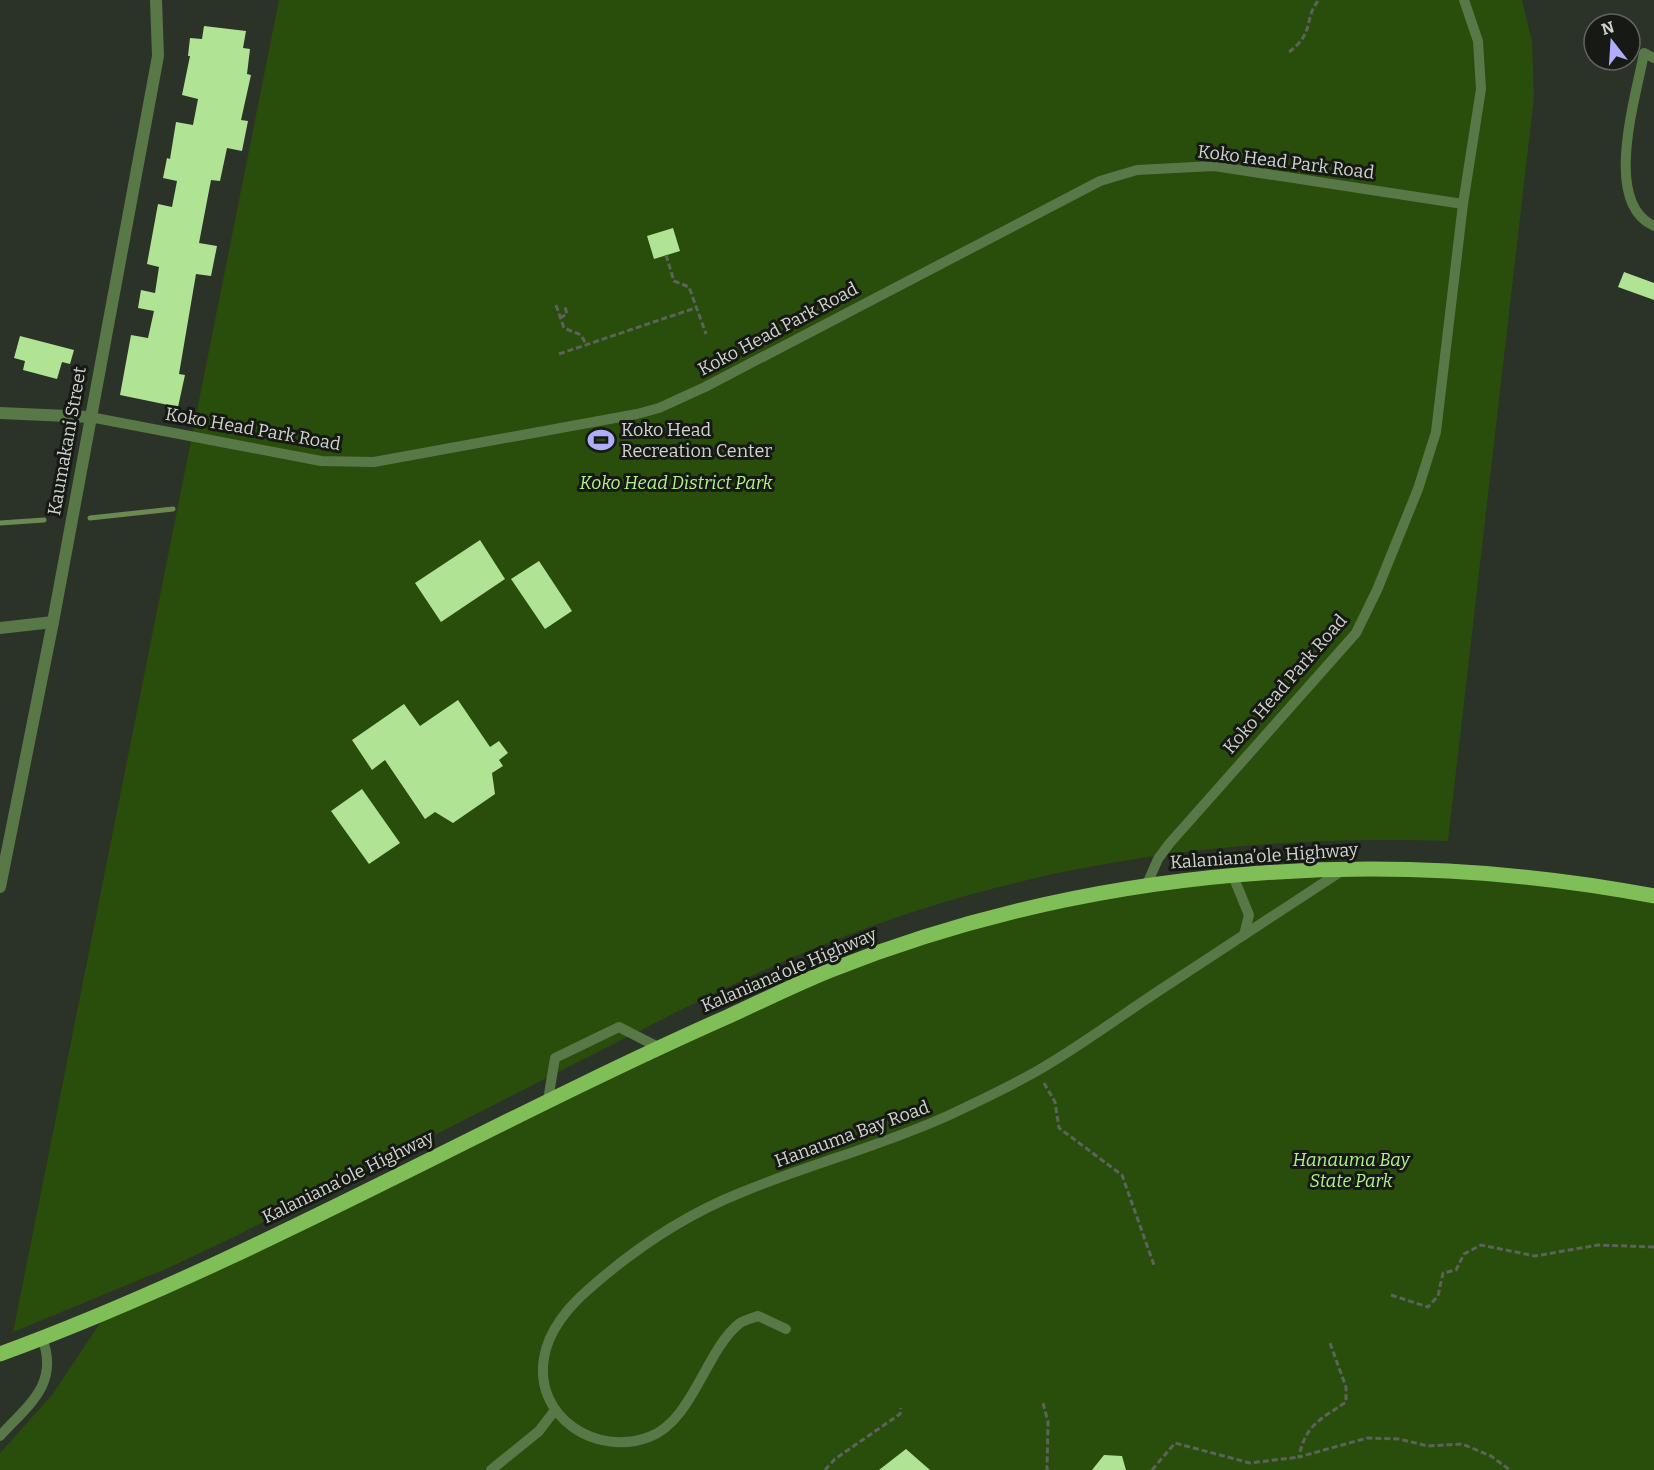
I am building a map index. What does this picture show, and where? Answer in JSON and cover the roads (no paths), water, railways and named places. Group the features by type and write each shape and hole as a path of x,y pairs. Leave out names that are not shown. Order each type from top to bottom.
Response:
{"main road":[{"name":"Kalaniana’ole Highway","path":"0,1354 144,1297 658,1047 831,970 926,937 1060,902 1147,884 1345,868 1475,870 1582,882 1654,896"}],"street":[{"name":"Kaumakani Street","path":"0,887 53,622 158,56 159,31 156,0"},
{"path":"0,413 90,417"},
{"path":"0,628 53,622"}],"lane":[{"name":"Koko Head Park Road","path":"1147,884 1158,859 1169,844 1351,639 1373,600 1418,489 1436,432 1463,204 1481,81 1478,41 1464,0"},
{"path":"1654,58 1644,53 1624,166 1626,188 1631,203 1640,216 1654,226"},
{"name":"Koko Head Park Road","path":"90,417 321,461 374,462 547,432 659,408 705,387 1100,181 1137,170 1214,166 1463,204"},
{"name":"Hanauma Bay Road","path":"786,1329 758,1316 741,1323 727,1339 687,1403 667,1427 653,1437 626,1442 597,1441 572,1427 555,1410 543,1376 544,1358 552,1335 568,1308 627,1259 662,1234 737,1194 944,1117 1037,1071 1345,868"},
{"path":"1233,876 1249,915 1244,935"},
{"path":"548,1100 555,1058 597,1037 619,1027 658,1047"},
{"path":"0,1436 45,1383 49,1360 42,1338"},
{"path":"491,1470 539,1431 555,1410"}],"waterway":[{"path":"90,518 173,509"},
{"path":"0,523 44,520"}],"place":[{"name":"Koko Head Recreation Center","path":"601,440"}],"park label":[{"name":"Koko Head District Park","path":"676,483"},
{"name":"Hanauma Bay State Park","path":"1351,1170"}]}
